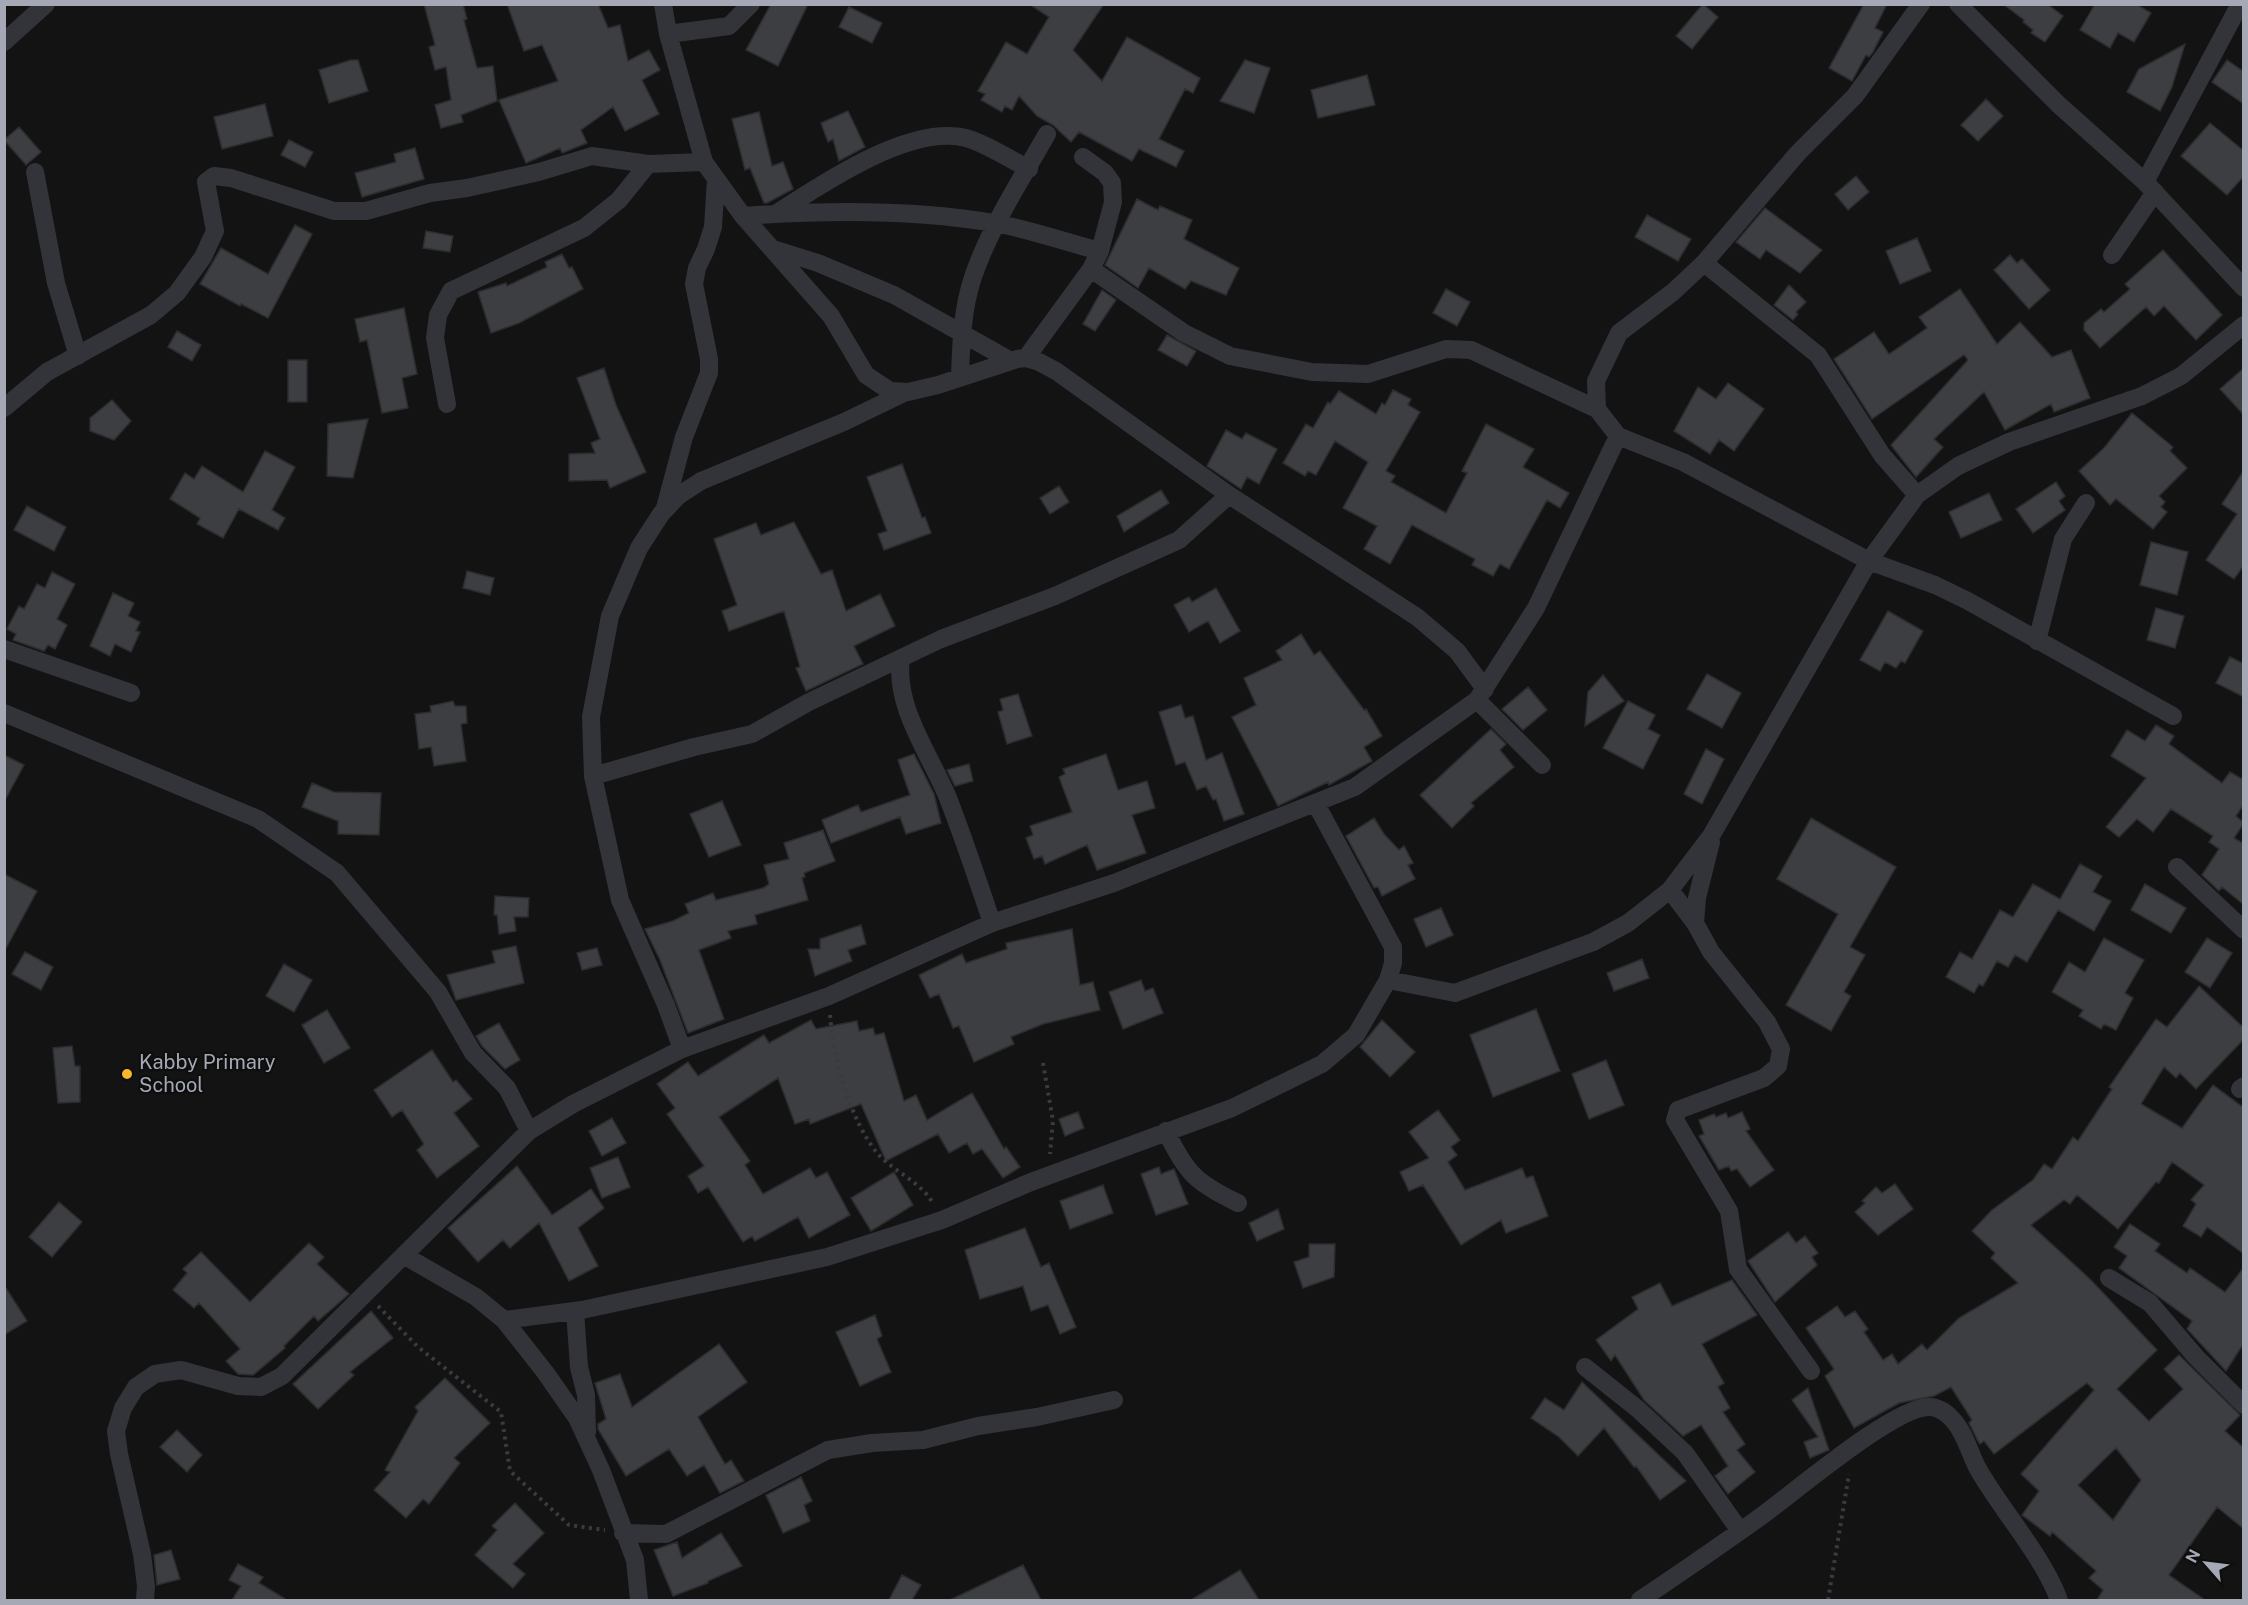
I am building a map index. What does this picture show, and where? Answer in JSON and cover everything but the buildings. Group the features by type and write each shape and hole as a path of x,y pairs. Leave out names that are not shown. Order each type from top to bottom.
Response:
{"street":[{"path":"8,31 46,4"},
{"path":"663,4 668,34 704,162 743,216 831,316 866,375 890,391 908,392"},
{"path":"668,34 729,26 751,4"},
{"path":"1597,409 1596,381 1618,333 1673,292 1704,263 1797,154 1855,96 1921,4"},
{"path":"1958,4 2051,97 2150,187 2244,288"},
{"path":"2112,255 2150,187 2240,4"},
{"path":"960,378 962,335 973,277 997,224 1047,134"},
{"path":"775,214 831,179 905,142 925,137 966,138 1029,169"},
{"path":"4,408 47,372 151,315 177,293 192,275 215,231 207,182 214,176 231,178 334,211 366,211 430,193 467,188 539,172 592,156 648,164 704,162"},
{"path":"682,1049 666,1005 620,900 604,838 593,776 591,717 610,616 639,548 665,510 678,496 701,481 844,422 908,392 1018,360 1091,269 1100,251 1113,202 1112,183 1105,173 1083,157"},
{"path":"447,404 435,338 438,315 451,291 584,228 619,200 648,164"},
{"path":"35,172 54,273 78,356"},
{"path":"665,510 684,437 709,373 709,359 694,284 697,268 713,227 716,179"},
{"path":"743,216 865,212 997,224 1100,251"},
{"path":"771,248 818,263 894,295 962,335 1018,360 1056,371 1100,400 1229,495 1417,617 1457,651 1481,695 1542,765"},
{"path":"1704,263 1818,356 1882,455 1917,495"},
{"path":"1091,269 1184,333 1230,356 1312,372 1368,374 1446,350 1472,350 1597,409 1618,436 1683,462 1869,561 1935,585 2173,716"},
{"path":"1388,980 1455,993 1593,942 1628,923 1670,890 1714,830 1869,561 1917,495 1958,466 2009,442 2142,396 2181,376 2244,325"},
{"path":"145,1600 146,1586 142,1554 119,1454 116,1431 123,1408 136,1387 155,1374 181,1370 238,1386 261,1387 282,1376 529,1131 573,1104 682,1049 829,996 992,923 1114,884 1355,788 1481,695 1536,608 1618,436"},
{"path":"593,776 694,747 752,734 809,702 941,639 1055,596 1179,540 1229,495"},
{"path":"2037,641 2063,539 2086,503"},
{"path":"4,649 131,693"},
{"path":"901,658 898,677 904,700 947,796 992,923"},
{"path":"4,712 258,819 337,873 438,992 473,1053 507,1088 529,1131"},
{"path":"504,1320 574,1311 828,1257 942,1220 1031,1182 1232,1108 1322,1064 1356,1035 1388,980 1393,963 1393,948 1316,804"},
{"path":"1695,923 1697,898 1714,830"},
{"path":"2177,867 2244,930"},
{"path":"1670,890 1695,923 1711,952 1767,1022 1781,1049 1778,1066 1764,1078 1678,1110 1676,1120 1729,1211 1738,1269 1811,1371"},
{"path":"1166,1131 1181,1162 1194,1177 1213,1191 1238,1203"},
{"path":"405,1256 476,1297 504,1320 545,1372 577,1418 635,1560 639,1600"},
{"path":"2109,1278 2150,1303 2196,1356 2244,1405"},
{"path":"574,1311 579,1367 586,1395 587,1440"},
{"path":"1586,1368 1639,1410 1685,1453 1740,1531"},
{"path":"623,1533 666,1534 828,1450 872,1443 923,1440 978,1426 1037,1417 1114,1400"},
{"path":"1640,1600 1740,1531 1853,1445 1914,1410 1931,1406 1943,1411 1955,1421 1978,1468 2040,1561 2059,1600"}],"path":[{"path":"829,996 831,1036 855,1118 879,1154 931,1199 942,1220"},
{"path":"1031,1182 1050,1159 1053,1121 1042,1063"},
{"path":"366,1294 418,1347 501,1412 510,1471 569,1525 623,1533"},
{"path":"1828,1600 1838,1556 1853,1445"}],"place":[{"name":"Kabby Primary School","path":"127,1074"}]}
